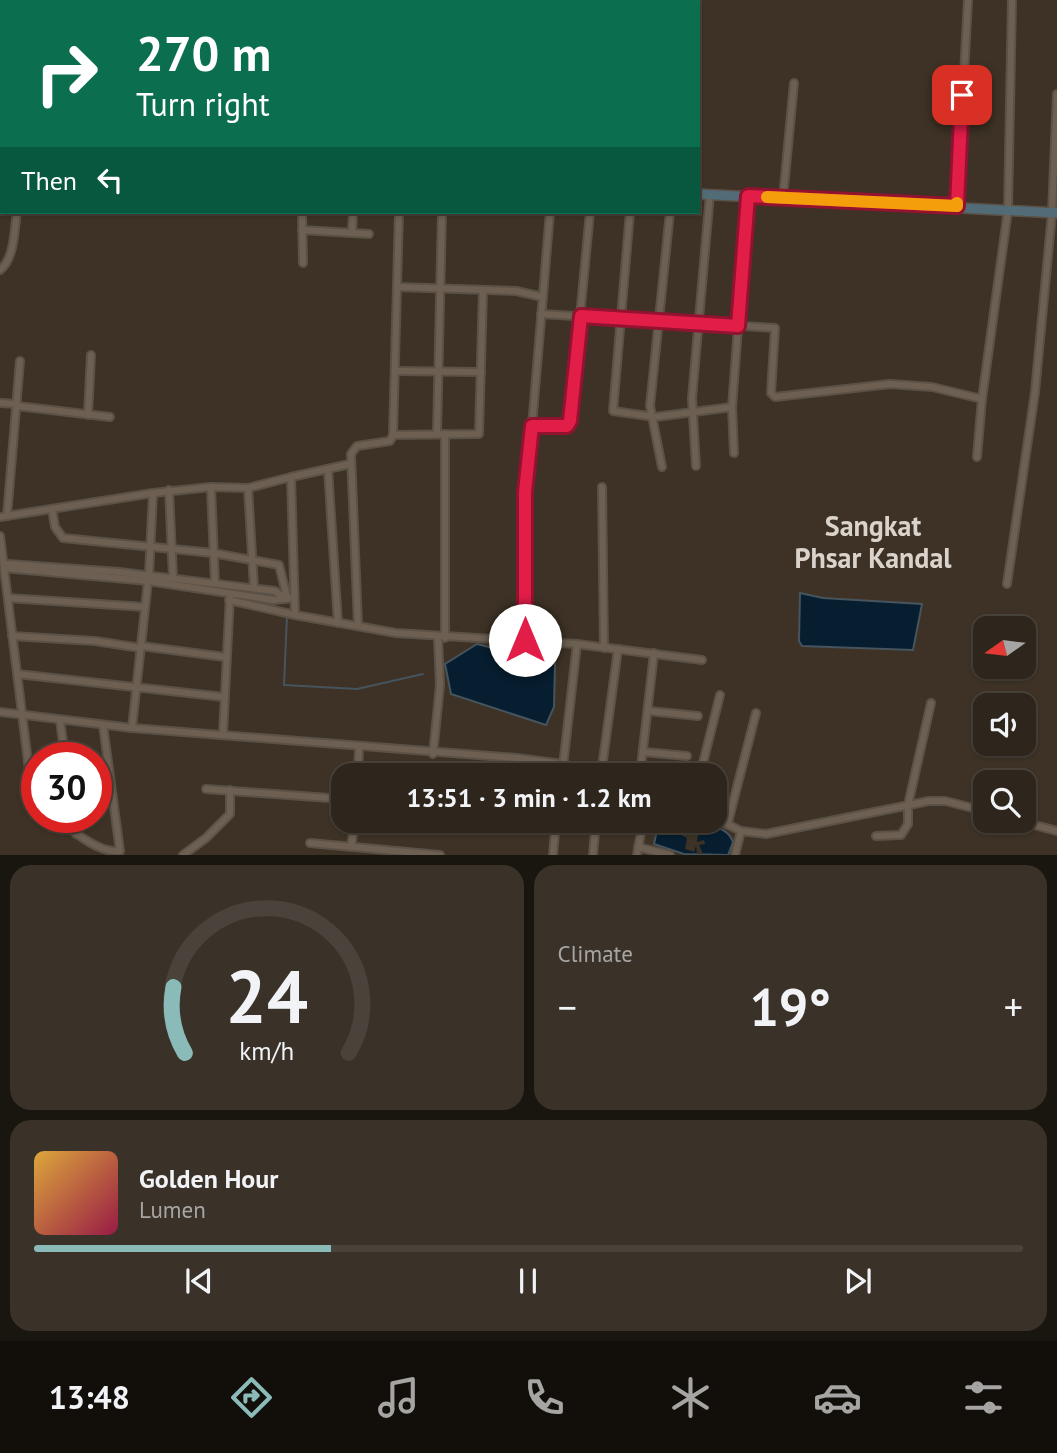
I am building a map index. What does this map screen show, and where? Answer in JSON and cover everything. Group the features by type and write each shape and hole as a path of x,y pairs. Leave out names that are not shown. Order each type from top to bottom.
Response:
{"street":[{"path":"957,206 968,0"},
{"path":"977,457 982,399 1008,210 1012,0"},
{"path":"783,198 794,83"},
{"path":"1007,584 1035,392 1054,213 1057,94"},
{"path":"700,194 1054,213"},
{"path":"696,466 692,412 710,194"},
{"path":"734,453 732,407 748,196"},
{"path":"0,270 7,265 10,256 17,214"},
{"path":"302,214 303,263"},
{"path":"352,233 353,214"},
{"path":"358,625 351,464 353,449 390,441 393,435 399,214"},
{"path":"433,754 442,638 439,371 442,214"},
{"path":"525,640 525,492 550,214"},
{"path":"532,426 567,426 570,421 590,214"},
{"path":"630,214 614,411 655,417 732,407"},
{"path":"662,467 655,417 650,406 670,214"},
{"path":"302,229 369,234"},
{"path":"397,287 516,290 543,296"},
{"path":"393,435 479,434 483,290"},
{"path":"541,314 777,329 771,393 775,397 890,384 932,387 982,399"},
{"path":"88,415 91,355"},
{"path":"20,361 4,517 169,490 248,488 351,464"},
{"path":"395,371 481,372"},
{"path":"0,403 110,416"},
{"path":"328,469 338,623"},
{"path":"288,597 292,477"},
{"path":"602,487 604,648"},
{"path":"211,488 215,583"},
{"path":"248,488 254,589"},
{"path":"169,490 174,549 173,577"},
{"path":"132,728 152,547 153,493"},
{"path":"52,509 55,527 63,538 214,552 279,565 295,615"},
{"path":"0,536 25,742"},
{"path":"4,566 149,578 173,577 275,591 288,597"},
{"path":"149,578 295,615 338,623 442,638 577,644 702,660"},
{"path":"230,597 274,600 288,597"},
{"path":"223,734 230,597"},
{"path":"8,598 145,607"},
{"path":"12,636 95,641 225,657"},
{"path":"562,763 577,644"},
{"path":"603,763 618,649"},
{"path":"642,763 654,653"},
{"path":"16,674 224,697"},
{"path":"703,763 720,695"},
{"path":"876,836 905,832 908,805 932,703"},
{"path":"649,711 698,716"},
{"path":"0,712 132,728 553,763"},
{"path":"756,713 728,822 741,831 766,834 908,805 945,801 973,808"},
{"path":"60,720 63,742"},
{"path":"76,834 112,852 122,853 103,725"},
{"path":"358,763 359,747"},
{"path":"644,751 687,756"},
{"path":"206,789 331,798"},
{"path":"183,855 206,838 230,814 230,790"},
{"path":"1036,825 1057,831"},
{"path":"735,855 741,831"},
{"path":"351,847 353,833"},
{"path":"553,855 555,833"},
{"path":"593,855 595,833"},
{"path":"641,833 638,851 670,855"},
{"path":"310,844 440,855"}],"water":[{"path":"800,593 823,598 922,604 913,650 802,646 799,641"},
{"path":"477,644 555,664 554,707 546,725 451,694 445,664"},
{"path":"656,833 727,833 733,842 728,855 684,854 654,844"}],"pier":[{"path":"677,833 686,833 688,836 689,833 698,833 697,842 704,840 705,844 699,845 703,854 697,854 696,846 694,852 685,849 687,838"}],"waterway":[{"path":"287,616 284,685 357,689 423,674"}],"slow traffic":[{"path":"767,197 957,206 957,203"}],"district":[{"name":"Sangkat Phsar Kandal","path":"873,541"}],"route":[{"path":"525,640 525,492 532,426 567,426 570,421 581,316 738,326 748,196 957,206 962,95"}]}
